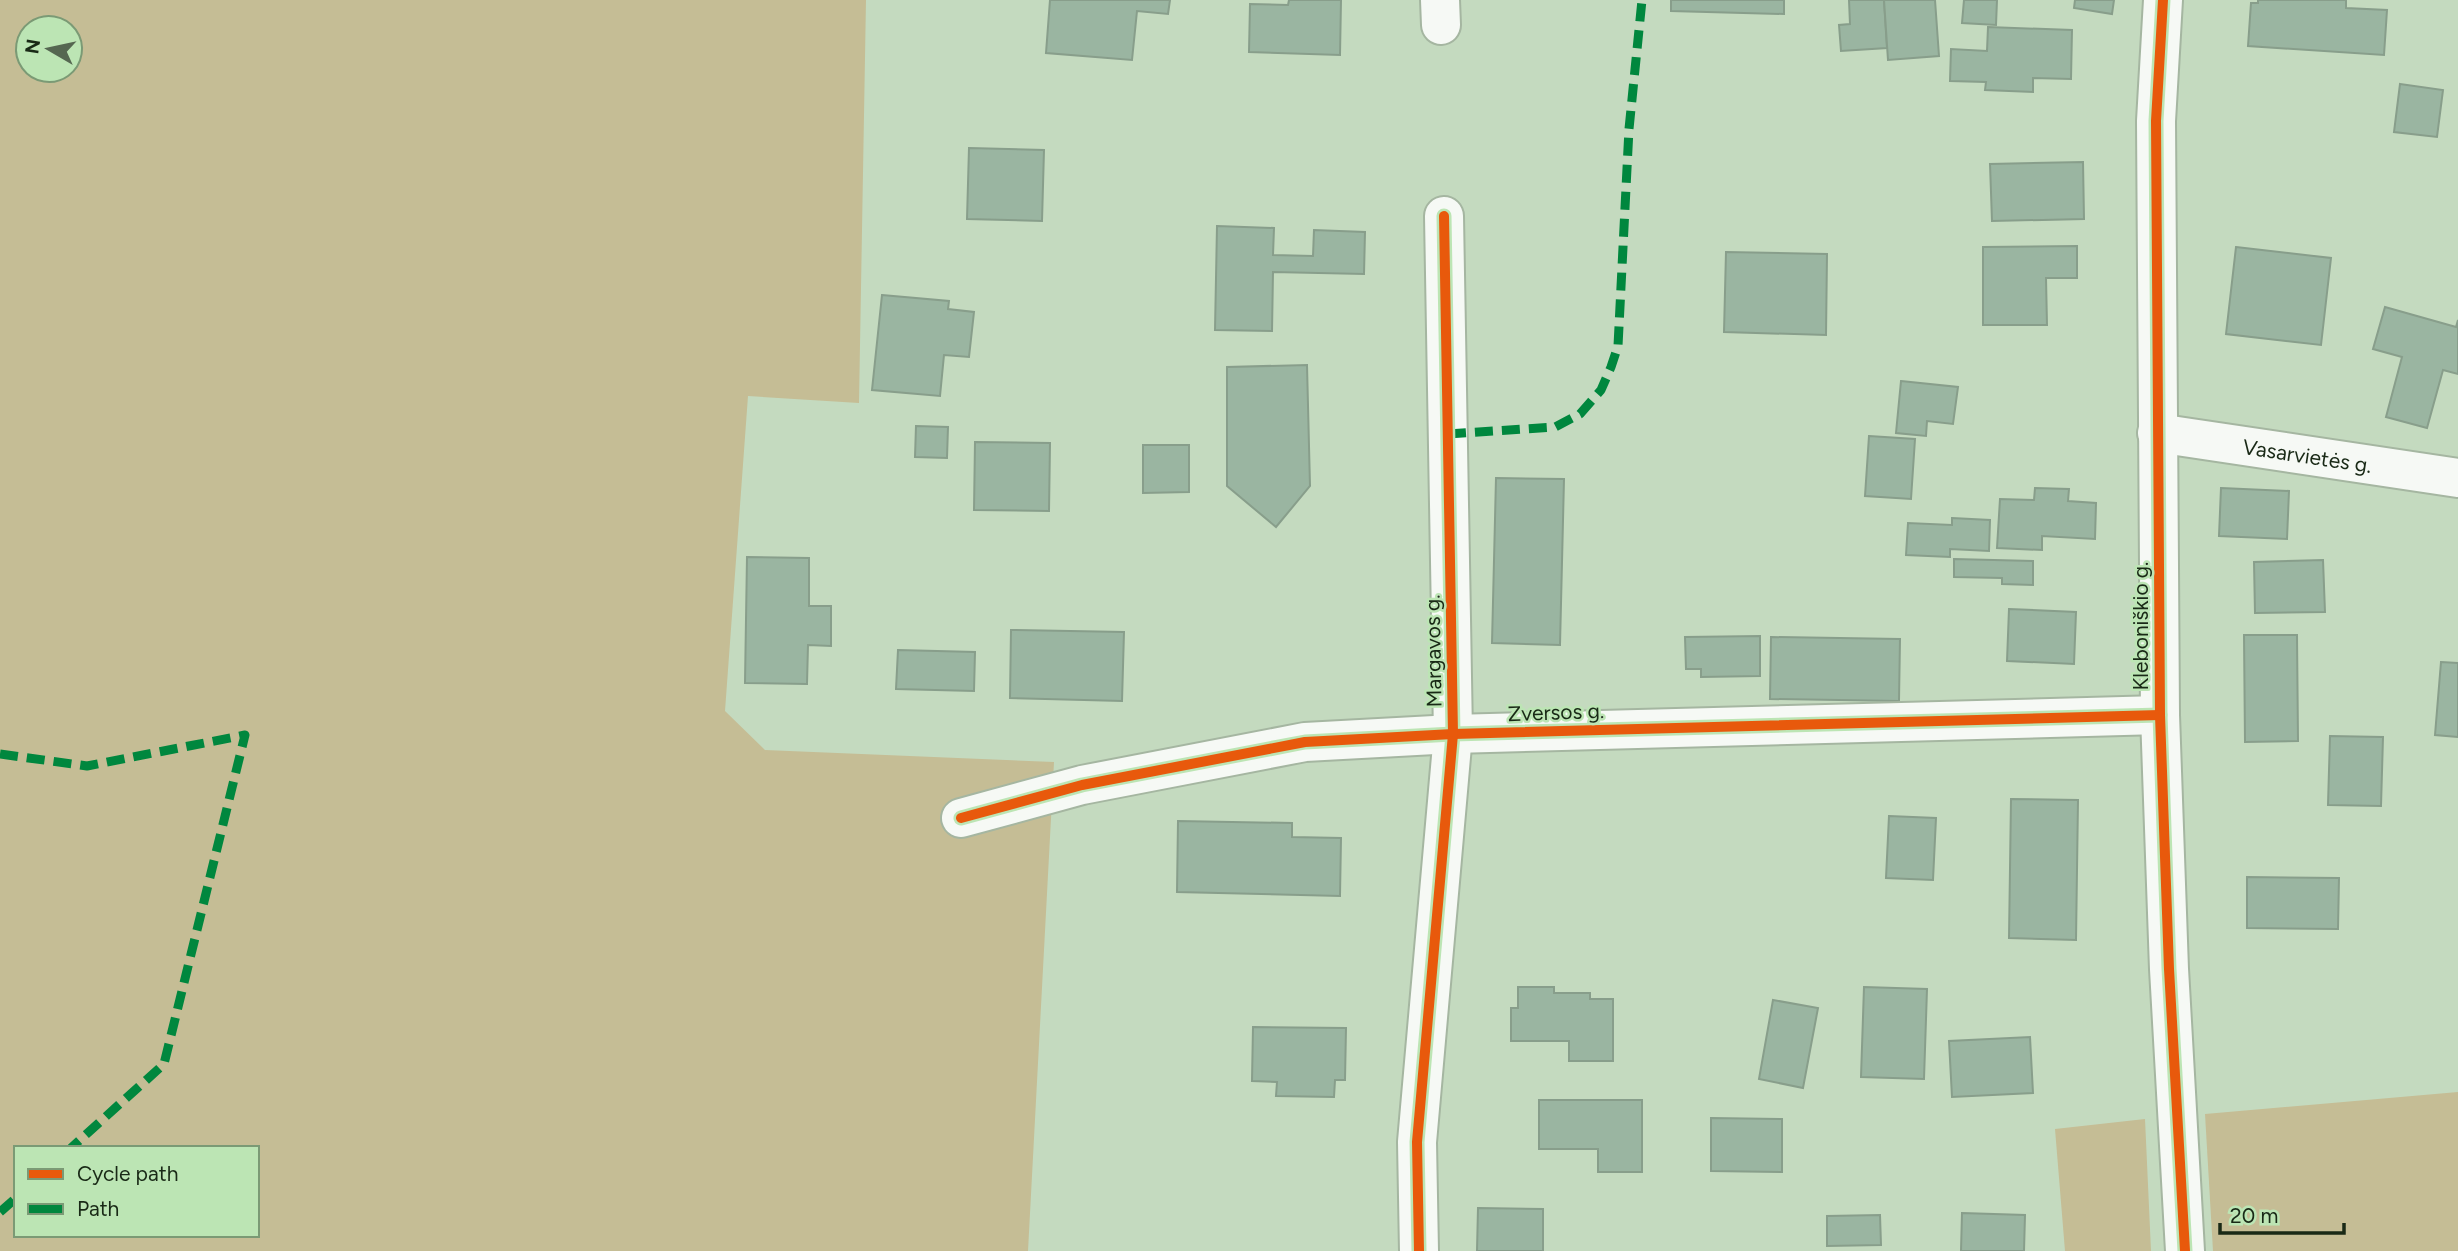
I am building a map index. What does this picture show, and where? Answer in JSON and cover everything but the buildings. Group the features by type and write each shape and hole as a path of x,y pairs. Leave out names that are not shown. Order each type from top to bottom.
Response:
{"street":[{"name":"Kleboniškio g.","path":"2163,0 2157,121 2160,715 2169,969 2185,1251"},
{"name":"Margavos g.","path":"1419,1251 1417,1142 1453,734 1444,216"},
{"name":"Vasarvietės g.","path":"2157,433 2458,478"},
{"name":"Zversos g.","path":"961,818 1082,785 1305,742 1453,734 2160,715"}],"shaded area":[{"path":"0,0 866,0 859,403 748,396 725,711 765,750 1054,762 1028,1251 0,1251"},
{"path":"2458,1092 2458,1251 2213,1251 2205,1114"},
{"path":"2145,1119 2151,1251 2065,1251 2055,1129"}],"marked path":[{"path":"1448,434 1555,427 1580,414 1601,390 1618,346 1629,129 1642,0"},
{"path":"0,754 87,766 245,735 164,1064 73,1146"},
{"path":"0,1212 14,1200"}],"cycle path":[{"path":"2163,0 2156,121 2160,715 2169,969 2185,1251"},
{"path":"1419,1251 1417,1142 1453,734 1444,216"},
{"path":"961,818 1082,785 1305,742 1453,734 2160,715"}]}
